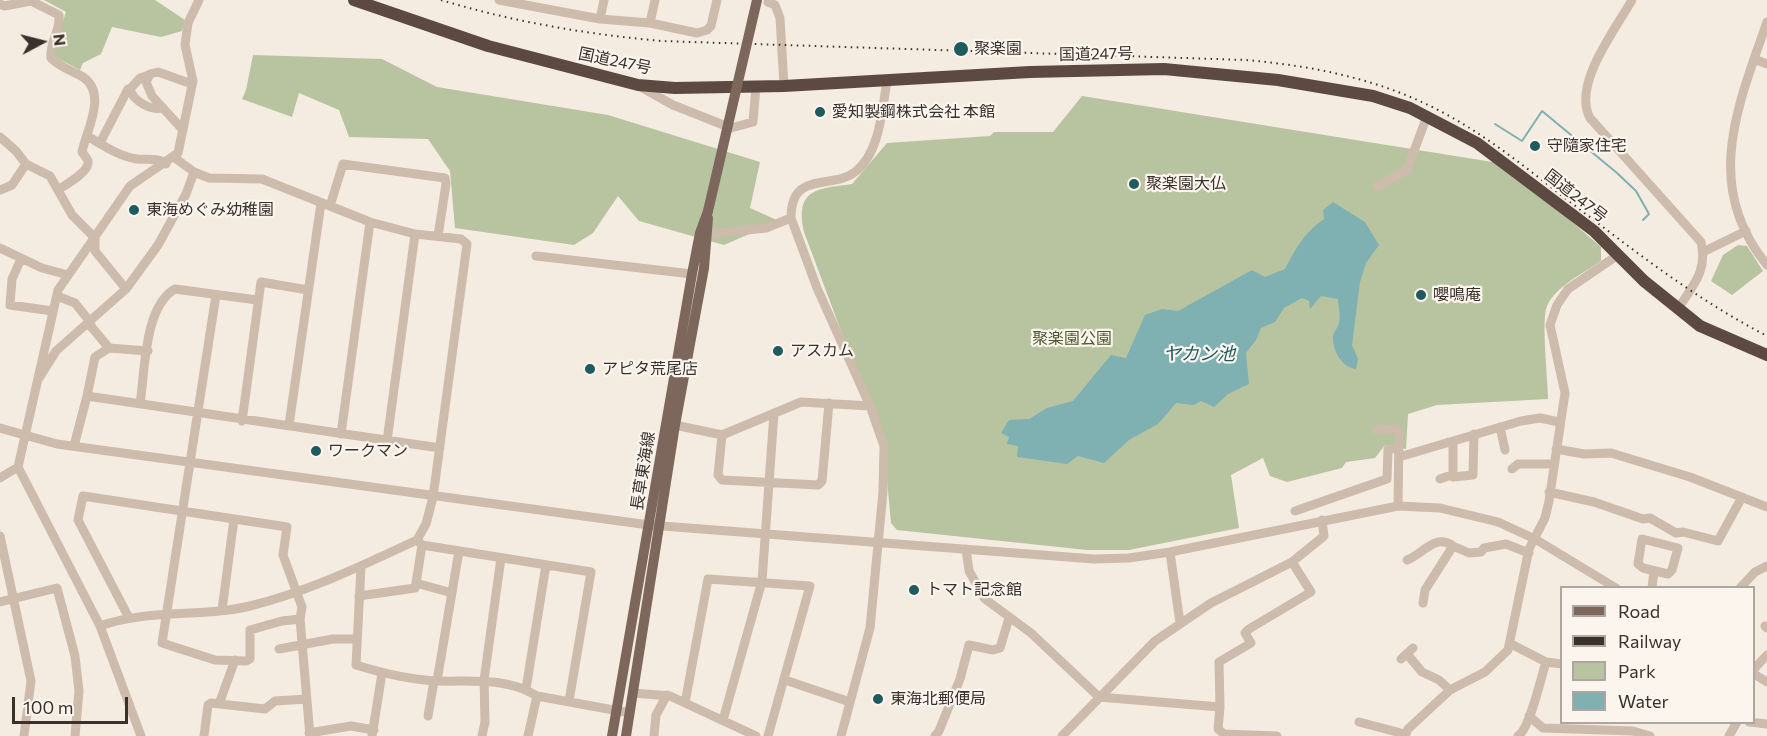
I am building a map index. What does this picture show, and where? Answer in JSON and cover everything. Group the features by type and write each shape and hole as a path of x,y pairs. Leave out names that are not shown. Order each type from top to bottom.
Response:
{"highway":[{"name":"国道247号","path":"354,0 488,46 638,85 675,88 784,86 1030,72 1164,69 1278,80 1372,96 1427,116 1477,143 1594,231 1678,309 1700,326 1767,355"}],"main road":[{"name":"長草東海線","path":"626,736 654,525 692,274 700,233 708,212 763,1"},
{"name":"長草東海線","path":"612,736 675,425 709,234 708,212"}],"street":[{"path":"141,736 100,626 18,467 35,384 57,296 68,275 130,186 175,158 178,153 192,84 185,45 188,23 198,0"},
{"path":"499,0 600,20 650,23 702,33 711,26 717,0"},
{"path":"551,11 554,0"},
{"path":"600,20 604,0"},
{"path":"650,23 655,0"},
{"path":"1632,0 1590,75 1586,87 1586,111 1598,128 1694,232 1703,252 1702,271 1678,309"},
{"path":"0,4 4,6 31,1 59,15 50,50 51,58 66,71 85,79 92,86 94,111 82,152 87,159 86,167 58,190"},
{"path":"763,1 775,5 780,18 784,86"},
{"path":"1767,22 1739,98 1730,140 1733,192 1746,231 1767,265"},
{"path":"1754,59 1767,64"},
{"path":"100,143 129,89 140,78 158,72 192,84"},
{"path":"149,75 146,82 148,89 183,130"},
{"path":"128,78 129,89 137,100 157,109 163,108"},
{"path":"841,736 870,628 885,446 870,406 817,288 791,218 794,199 809,184 845,177 855,172 869,154 879,126 887,81"},
{"path":"638,85 673,105 731,128 753,122 756,86"},
{"path":"1377,186 1407,170 1427,116"},
{"path":"87,136 125,156 162,160 166,164"},
{"path":"0,137 26,164 50,176 72,215 95,238 95,251 126,289"},
{"path":"175,158 194,172 208,178 262,179 370,222 415,234 461,239 466,244 433,497 419,542 415,588 359,596"},
{"path":"0,190 12,185 26,164"},
{"path":"289,425 308,290 325,205 343,164 445,178 438,236"},
{"path":"35,384 56,351 126,289 158,245 186,194 194,172"},
{"path":"709,234 766,228 791,218"},
{"path":"341,434 370,222"},
{"path":"1703,252 1746,231"},
{"path":"387,441 415,234"},
{"path":"0,248 21,260 68,275"},
{"path":"1359,722 1405,735 1450,690 1485,672 1511,644 1529,553 1545,518 1565,386 1550,332 1552,317 1568,289 1618,255"},
{"path":"536,256 692,274"},
{"path":"21,260 12,279 10,305 24,309 53,311"},
{"path":"242,421 261,282 308,290"},
{"path":"140,404 152,318 167,293 175,289 257,300"},
{"path":"216,295 196,412 162,643 174,649 215,660 250,659 250,630 300,619"},
{"path":"57,296 75,303 109,348"},
{"path":"0,298 10,301"},
{"path":"74,446 95,357 109,348 148,351"},
{"path":"87,396 242,421 289,425 440,448"},
{"path":"675,425 722,435 801,402 870,406"},
{"path":"722,435 718,475 722,480 821,483 829,403"},
{"path":"723,720 762,581 774,413"},
{"path":"1295,511 1387,479 1388,449 1399,453 1540,418 1559,422"},
{"path":"1500,427 1505,450"},
{"path":"0,428 24,437 74,446 433,497 654,525 1110,559 1170,552 1398,506 1440,508 1477,516 1535,539 1613,586"},
{"path":"1376,430 1396,429 1399,432 1398,506"},
{"path":"1448,442 1453,445 1454,477 1473,475 1474,434"},
{"path":"1556,449 1584,454 1611,453 1690,477 1767,507"},
{"path":"1512,469 1518,464 1553,464"},
{"path":"0,478 18,467"},
{"path":"1440,479 1454,474"},
{"path":"1549,492 1594,502 1643,519 1650,518 1676,533 1683,532 1711,542 1718,541 1742,497"},
{"path":"128,616 78,520 83,496 287,527 283,555 302,607 300,619 310,735 351,726 373,733 382,673"},
{"path":"222,610 234,519"},
{"path":"1062,736 1155,641 1211,603 1292,562 1324,536 1322,520"},
{"path":"0,536 31,681 24,736"},
{"path":"1642,539 1678,548 1672,570 1668,574 1654,571 1638,564 1642,539"},
{"path":"1407,560 1435,542 1445,541 1469,553 1481,552 1484,548 1506,544 1529,553"},
{"path":"100,626 128,616 249,606 296,592 419,542 459,551 591,572 569,701"},
{"path":"1423,603 1425,590 1453,546"},
{"path":"966,549 969,571 985,599 1031,633 1099,697 1220,707"},
{"path":"428,716 459,551"},
{"path":"1170,552 1180,623"},
{"path":"482,736 485,722 484,680 501,558"},
{"path":"1277,736 1224,734 1218,729 1219,662 1251,643 1245,633 1249,629 1311,592 1292,562"},
{"path":"526,689 546,565"},
{"path":"361,566 356,665 382,673 435,681 484,680 526,689 537,696 630,713"},
{"path":"1742,586 1755,572 1767,566"},
{"path":"1652,586 1654,571"},
{"path":"685,703 708,579 810,586 768,736"},
{"path":"416,583 452,593"},
{"path":"0,602 57,588 75,656 79,691 75,736"},
{"path":"935,736 960,679 969,645 993,650 1000,648 1009,618"},
{"path":"279,648 333,639 357,639"},
{"path":"1511,644 1546,662 1560,664"},
{"path":"1407,654 1422,672 1439,680 1450,690"},
{"path":"1755,668 1767,655"},
{"path":"219,704 235,660"},
{"path":"1520,735 1529,716 1546,662"},
{"path":"785,680 850,702"},
{"path":"633,693 667,694 756,736"},
{"path":"654,736 657,715 667,694"},
{"path":"528,736 537,696"},
{"path":"204,736 208,705 265,709 275,701 307,699"},
{"path":"1529,716 1543,728"},
{"path":"1520,735 1543,728 1650,736"}],"green space":[{"path":"44,0 155,0 185,20 182,31 161,37 112,27 101,54 83,63 80,70 55,57 53,49 66,12"},
{"path":"253,55 382,59 437,87 608,115 760,162 750,208 779,221 724,245 639,221 618,196 593,233 574,245 455,228 450,171 428,139 349,137 339,110 299,93 292,117 242,99"},
{"name":"聚楽園公園","path":"1082,96 1505,164 1601,247 1601,261 1564,286 1547,306 1545,336 1548,399 1437,405 1408,414 1406,449 1385,445 1375,458 1346,462 1342,468 1287,482 1270,476 1263,458 1231,475 1239,528 1129,550 1087,550 897,530 891,523 884,446 804,232 802,218 806,199 819,190 852,184 887,143 990,136 994,132 1053,132"},
{"path":"1738,245 1747,246 1763,271 1732,295 1711,281 1723,255"}],"water":[{"name":"ヤカン池","path":"1333,202 1365,222 1379,245 1366,263 1360,282 1352,345 1358,359 1356,369 1342,362 1334,347 1333,336 1340,320 1338,299 1321,296 1310,309 1309,301 1302,298 1284,308 1275,322 1261,328 1256,340 1246,353 1249,384 1228,394 1214,407 1201,401 1194,405 1176,403 1158,424 1129,440 1104,463 1078,456 1067,464 1017,457 1018,446 1007,444 1009,437 1001,433 1009,420 1029,419 1047,408 1073,401 1111,355 1126,358 1145,315 1162,309 1178,311 1252,270 1265,277 1285,269 1301,241 1324,219 1323,210"}],"waterway":[{"path":"1495,124 1522,141 1542,111 1636,191 1649,214 1643,220"}],"railway":[{"path":"441,0 496,15 550,26 661,41 1246,60 1297,66 1346,76 1419,101 1473,130 1661,270 1713,305 1767,336"}],"place":[{"name":"聚楽園","path":"961,49"},
{"name":"愛知製鋼株式会社 本館","path":"820,112"},
{"name":"守隨家住宅","path":"1535,146"},
{"name":"聚楽園大仏","path":"1134,184"},
{"name":"東海めぐみ幼稚園","path":"134,210"},
{"name":"嚶鳴庵","path":"1421,295"},
{"name":"アスカム","path":"778,351"},
{"name":"アピタ荒尾店","path":"590,369"},
{"name":"ワークマン","path":"316,451"},
{"name":"トマト記念館","path":"914,590"},
{"name":"東海北郵便局","path":"878,699"}]}
